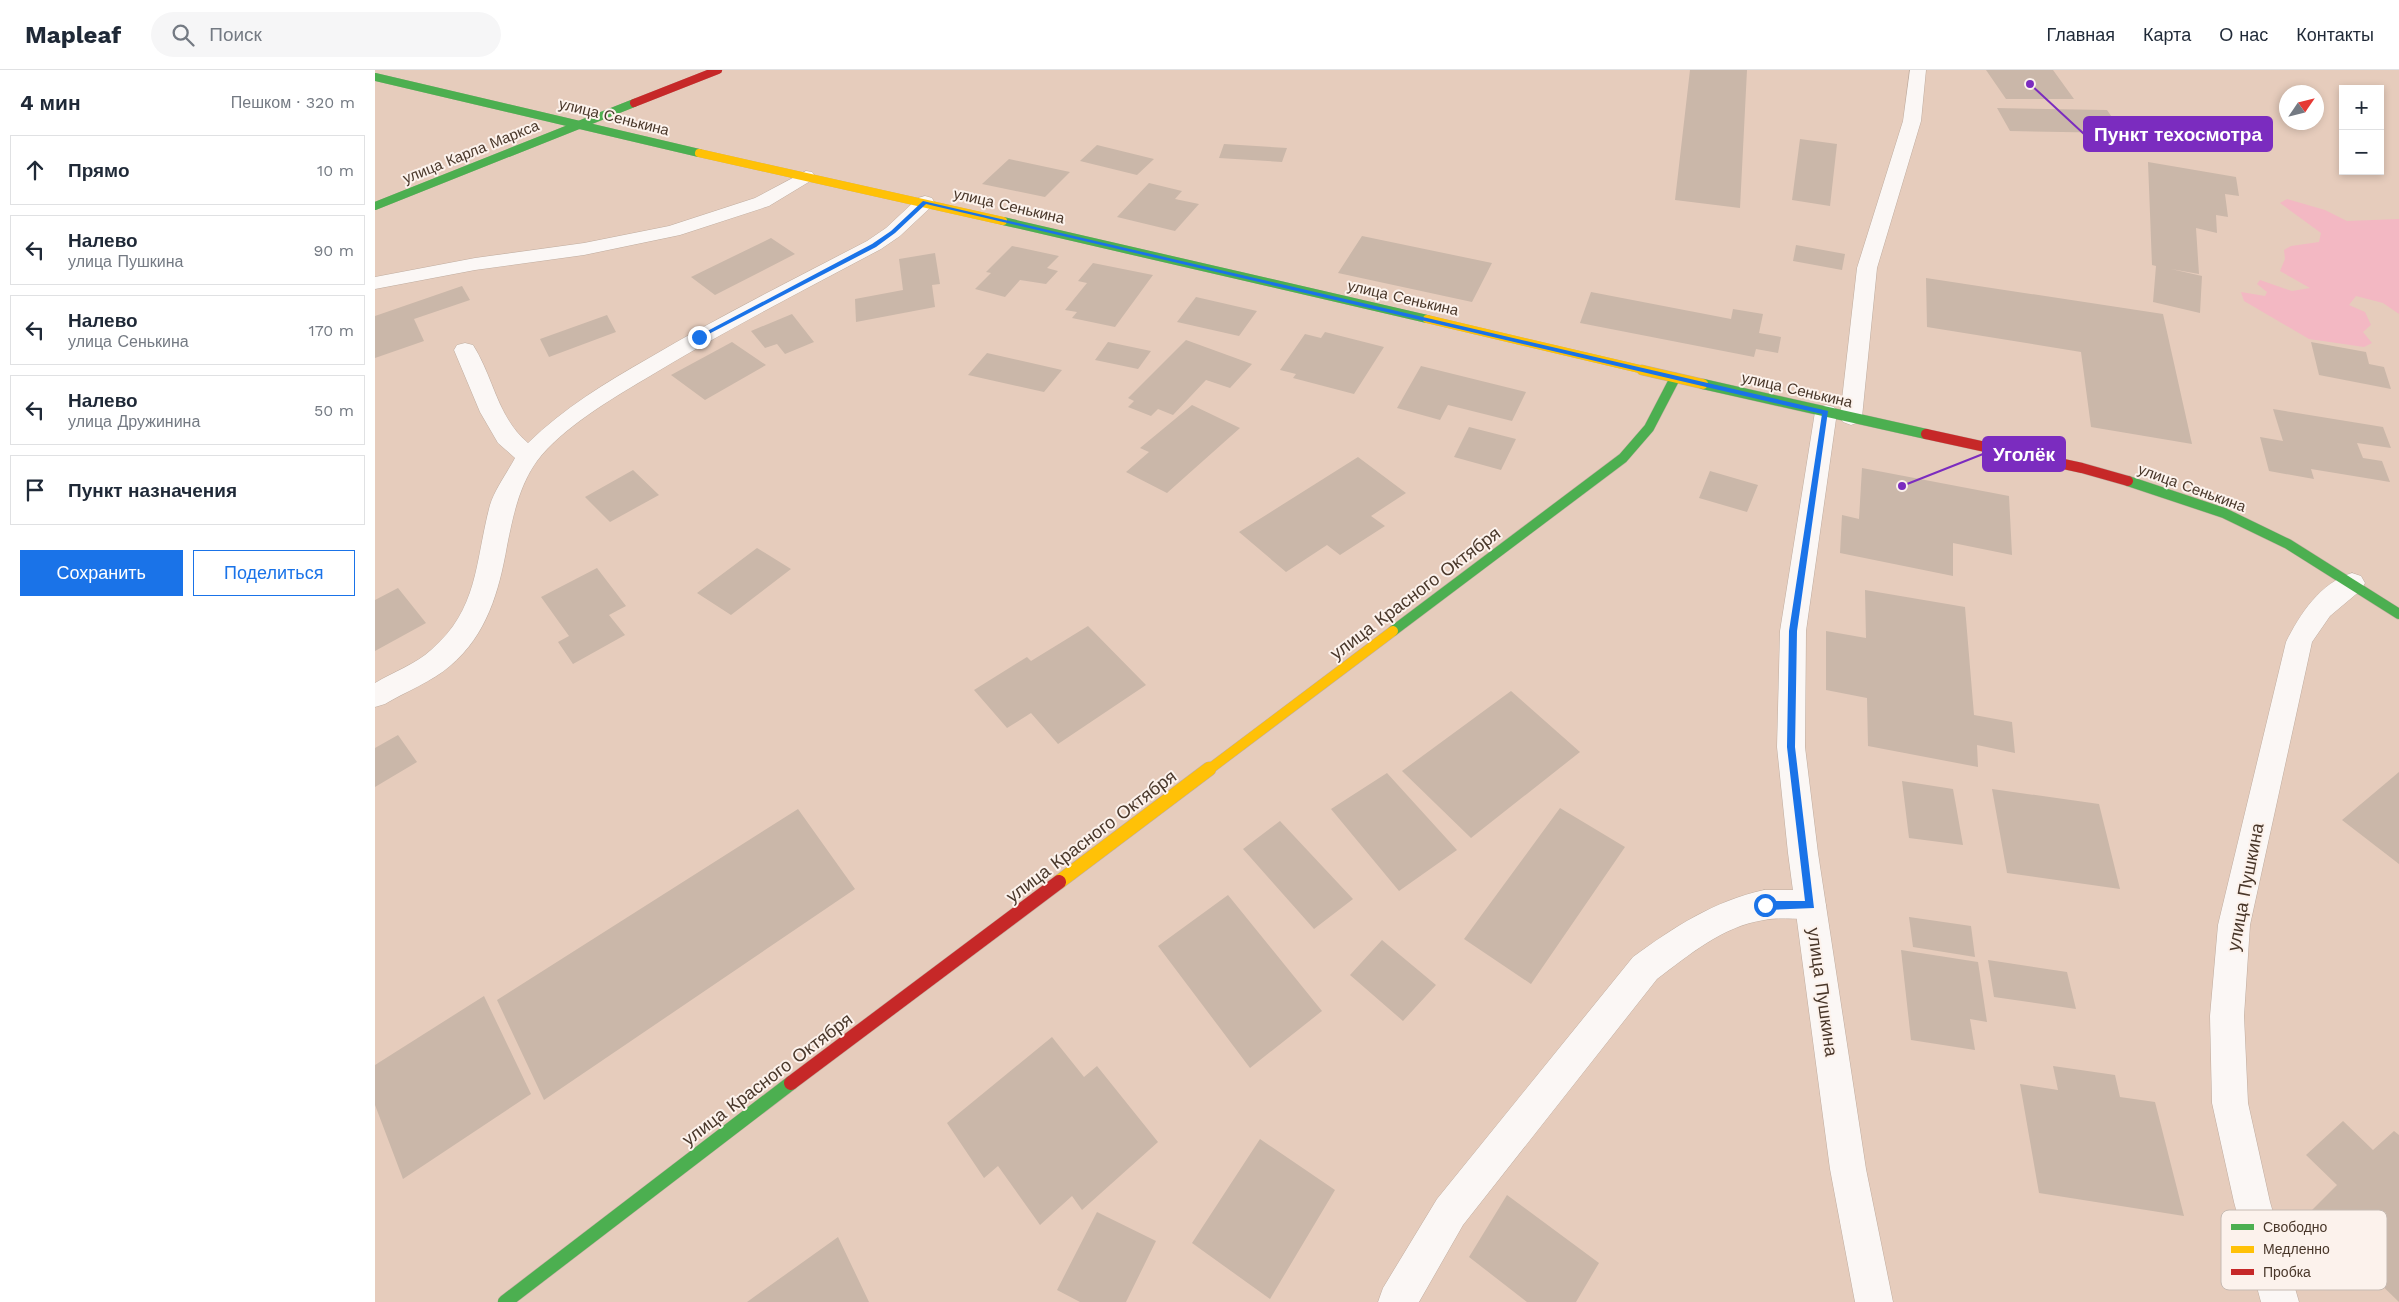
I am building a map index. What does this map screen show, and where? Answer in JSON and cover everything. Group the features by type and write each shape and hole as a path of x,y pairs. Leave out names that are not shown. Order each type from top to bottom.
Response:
{"street":[{"name":"улица Карла Маркса","path":"375,206 718,70"},
{"name":"улица Пушкина","path":"1874,1302 1847,1169 1791,747 1793,631 1867,268 1912,121 1918,70"},
{"name":"улица Сенькина","path":"375,77 925,202 1675,378 2082,468 2156,489 2225,513 2288,544 2399,614"},
{"path":"375,283 475,264 584,249 673,230 762,202 806,176"},
{"path":"375,696 440,658 466,630 478,611 488,578 503,503 528,456 572,416 699,337 874,245 893,232 925,202"},
{"path":"465,350 491,412 506,437 528,456"},
{"name":"улица Красного Октября","path":"505,1302 655,1185 1611,468 1634,449 1651,428 1675,378"},
{"name":"улица Пушкина","path":"2254,1210 2230,1103 2227,1016 2234,925 2299,642 2309,621 2324,603 2352,583"},
{"path":"1397,1302 1450,1212 1645,968 1684,939 1726,914 1765,905 1811,905"}],"shaded area":[{"path":"2287,199 2325,210 2347,221 2399,219 2399,314 2383,303 2356,296 2349,305 2365,312 2371,325 2363,332 2372,343 2364,347 2309,339 2244,301 2241,292 2265,296 2267,292 2257,284 2260,280 2292,291 2310,288 2280,271 2285,259 2284,250 2291,246 2319,242 2321,233 2280,203"}],"building":[{"path":"1690,70 1747,70 1740,208 1675,200"},
{"path":"1986,70 2053,70 2074,99 2006,99"},
{"path":"1997,108 2107,110 2123,133 2010,131"},
{"path":"1800,139 1837,144 1830,206 1792,200"},
{"path":"1224,144 1287,148 1282,162 1219,158"},
{"path":"1097,145 1154,159 1137,175 1080,161"},
{"path":"1009,159 1070,172 1045,197 982,184"},
{"path":"2148,162 2236,177 2239,196 2225,194 2228,217 2216,215 2217,233 2196,228 2199,274 2171,269 2202,276 2200,313 2153,302 2156,266 2152,265"},
{"path":"1149,183 1182,191 1175,199 1199,204 1175,231 1117,217"},
{"path":"1362,236 1492,263 1472,302 1338,273"},
{"path":"771,238 795,254 715,295 691,277"},
{"path":"1796,245 1845,254 1842,270 1793,261"},
{"path":"1012,246 1059,256 1047,268 1058,271 1046,284 1020,280 1005,297 975,289 991,273 986,272"},
{"path":"935,253 940,284 932,285 935,307 856,322 855,299 903,290 899,259"},
{"path":"1093,263 1153,275 1115,327 1072,318 1077,312 1065,310 1087,283 1078,281"},
{"path":"1926,278 2163,314 2192,444 2091,427 2081,352 1927,327"},
{"path":"462,286 470,300 414,319 424,341 375,358 375,316"},
{"path":"1591,292 1731,319 1733,309 1763,314 1759,333 1781,337 1778,353 1756,349 1754,357 1580,323"},
{"path":"1196,297 1257,311 1239,336 1177,322"},
{"path":"792,314 814,342 785,354 777,344 765,348 751,331"},
{"path":"607,315 616,332 549,357 540,339"},
{"path":"1325,332 1384,347 1354,394 1293,378 1296,374 1280,370 1305,334 1321,338"},
{"path":"1186,340 1252,364 1230,388 1206,380 1173,415 1158,409 1151,416 1128,407 1134,401 1128,398"},
{"path":"732,342 766,365 705,400 671,375"},
{"path":"1108,342 1151,351 1138,369 1095,360"},
{"path":"2311,342 2366,352 2369,364 2384,367 2391,389 2319,375"},
{"path":"987,353 1062,370 1044,392 968,375"},
{"path":"1421,366 1526,392 1512,421 1448,405 1440,420 1397,408"},
{"path":"1192,405 1240,428 1167,493 1126,472 1149,452 1140,448"},
{"path":"2273,409 2383,427 2391,448 2357,443 2363,458 2382,461 2390,482 2311,469 2314,479 2269,471 2260,437 2283,441"},
{"path":"1469,427 1516,439 1501,470 1454,457"},
{"path":"1358,457 1406,493 1371,516 1385,526 1340,555 1327,545 1286,572 1239,532"},
{"path":"1862,468 2009,496 2012,555 1953,543 1953,576 1840,553 1842,515 1859,519"},
{"path":"633,470 659,495 610,522 585,497"},
{"path":"1710,471 1758,485 1747,512 1699,498"},
{"path":"757,548 791,569 731,615 697,593"},
{"path":"597,568 626,606 609,615 625,635 573,664 558,642 569,636 541,597"},
{"path":"398,588 426,623 375,651 375,600"},
{"path":"1865,590 1965,607 1974,715 2012,722 2015,753 1977,745 1978,767 1868,746 1867,698 1826,690 1826,631 1866,638"},
{"path":"1088,626 1146,685 1058,744 1031,713 1007,728 974,690 1027,657 1031,661"},
{"path":"1511,691 1580,752 1471,838 1402,771"},
{"path":"398,735 417,762 375,787 375,748"},
{"path":"2399,772 2399,864 2342,820"},
{"path":"1387,773 1457,850 1399,891 1331,809"},
{"path":"1902,781 1953,789 1963,845 1909,838"},
{"path":"1992,789 2099,804 2120,889 2007,873"},
{"path":"1560,808 1625,847 1531,984 1464,939"},
{"path":"798,809 855,889 544,1100 497,1000"},
{"path":"1280,821 1353,899 1314,929 1243,849"},
{"path":"1228,895 1322,1011 1250,1068 1158,946"},
{"path":"1909,917 1971,926 1975,957 1913,947"},
{"path":"1382,940 1436,985 1403,1021 1350,975"},
{"path":"1901,950 1978,962 1987,1022 1970,1019 1975,1050 1911,1040"},
{"path":"1988,960 2067,972 2076,1009 1994,997"},
{"path":"484,996 531,1094 403,1179 375,1105 375,1065"},
{"path":"1052,1037 1084,1077 1097,1066 1158,1142 1082,1210 1072,1196 1040,1225 998,1166 984,1178 947,1123"},
{"path":"2053,1066 2115,1075 2120,1097 2155,1102 2184,1216 2039,1193 2020,1084 2058,1090"},
{"path":"2343,1121 2373,1150 2394,1131 2399,1135 2399,1302 2387,1290 2387,1210 2312,1210 2337,1185 2306,1155"},
{"path":"1260,1139 1335,1190 1270,1299 1192,1243"},
{"path":"1507,1195 1599,1263 1576,1302 1527,1302 1469,1257"},
{"path":"1097,1212 1156,1241 1126,1302 1080,1302 1057,1290"},
{"path":"838,1237 869,1302 747,1302"}],"traffic: fast":[{"path":"375,77 699,153"},
{"path":"375,206 634,103"},
{"path":"1003,221 1427,319"},
{"path":"1393,631 1623,458 1649,428 1675,378"},
{"path":"1703,384 1926,434"},
{"path":"2128,481 2224,513 2288,544 2399,614"},
{"path":"505,1302 791,1083"}],"traffic: slow":[{"path":"699,153 1003,221"},
{"path":"1427,319 1703,384"},
{"path":"1059,882 1393,631"}],"traffic: jam":[{"path":"634,103 718,70"},
{"path":"1926,434 2082,468 2128,481"},
{"path":"791,1083 1059,882"}],"place":[{"name":"Пункт техосмотра","path":"2030,84"},
{"name":"Уголёк","path":"1902,486"}],"route":[{"path":"699,337 874,245 893,232 925,202 1826,412 1793,631 1791,747 1811,905 1765,905"}]}
